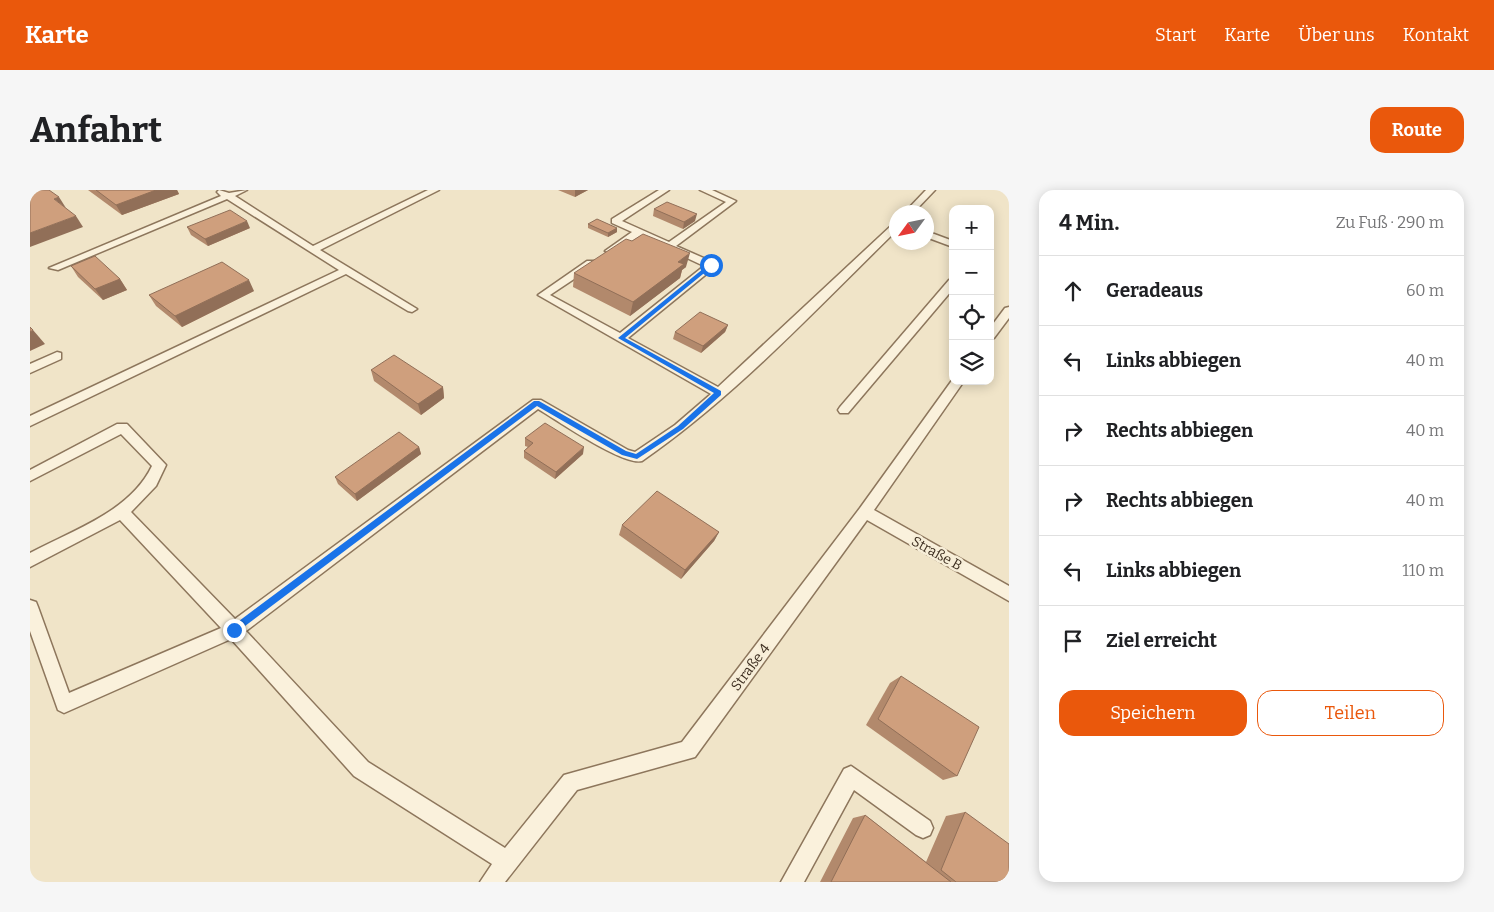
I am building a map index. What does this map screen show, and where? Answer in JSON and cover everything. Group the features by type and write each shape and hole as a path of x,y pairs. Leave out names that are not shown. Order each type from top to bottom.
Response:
{"lane":[{"path":"218,190 412,309"},
{"path":"54,268 243,190"},
{"path":"313,250 435,190"},
{"path":"621,338 711,265 615,221 665,190"},
{"path":"671,246 732,201 704,190"},
{"path":"916,205 931,190"},
{"path":"639,232 543,295 719,393"},
{"path":"30,607 64,704 234,630 537,403 624,454 637,456 680,428 889,233"},
{"path":"934,237 949,243"},
{"path":"30,420 347,270"},
{"path":"844,410 949,287"},
{"path":"994,331 1009,310"},
{"path":"30,369 57,356"},
{"name":"Straße 4","path":"491,882 571,782 688,750 955,385"},
{"path":"30,476 122,427 159,465 152,482 122,512 30,560"},
{"path":"122,512 234,630 361,769 507,862"},
{"name":"Straße B","path":"864,512 1009,594"},
{"path":"792,882 851,776 923,828"}],"building":[{"path":"30,190 49,190 59,197 54,199 76,216 30,233"},
{"path":"96,190 156,190 116,205"},
{"path":"667,202 697,214 684,222 654,209"},
{"path":"230,210 247,221 205,239 187,227"},
{"path":"597,219 617,228 608,233 588,224"},
{"path":"643,234 690,253 678,262 684,264 633,302 574,273 626,239 632,241"},
{"path":"95,256 120,279 95,289 71,266"},
{"path":"222,262 249,280 175,316 149,295"},
{"path":"700,312 728,325 703,346 675,332"},
{"path":"394,355 443,387 418,404 371,370"},
{"path":"545,423 584,447 556,472 524,451 533,443 525,438"},
{"path":"399,432 419,447 355,494 335,477"},
{"path":"657,491 719,532 685,570 622,525"},
{"path":"901,676 979,727 957,776 878,719"},
{"path":"965,812 1009,844 1009,882 956,882 941,870"},
{"path":"865,815 951,882 831,882"}],"route":[{"path":"234,630 537,403 624,454 637,456 680,428 719,393 621,338 711,265"}]}
